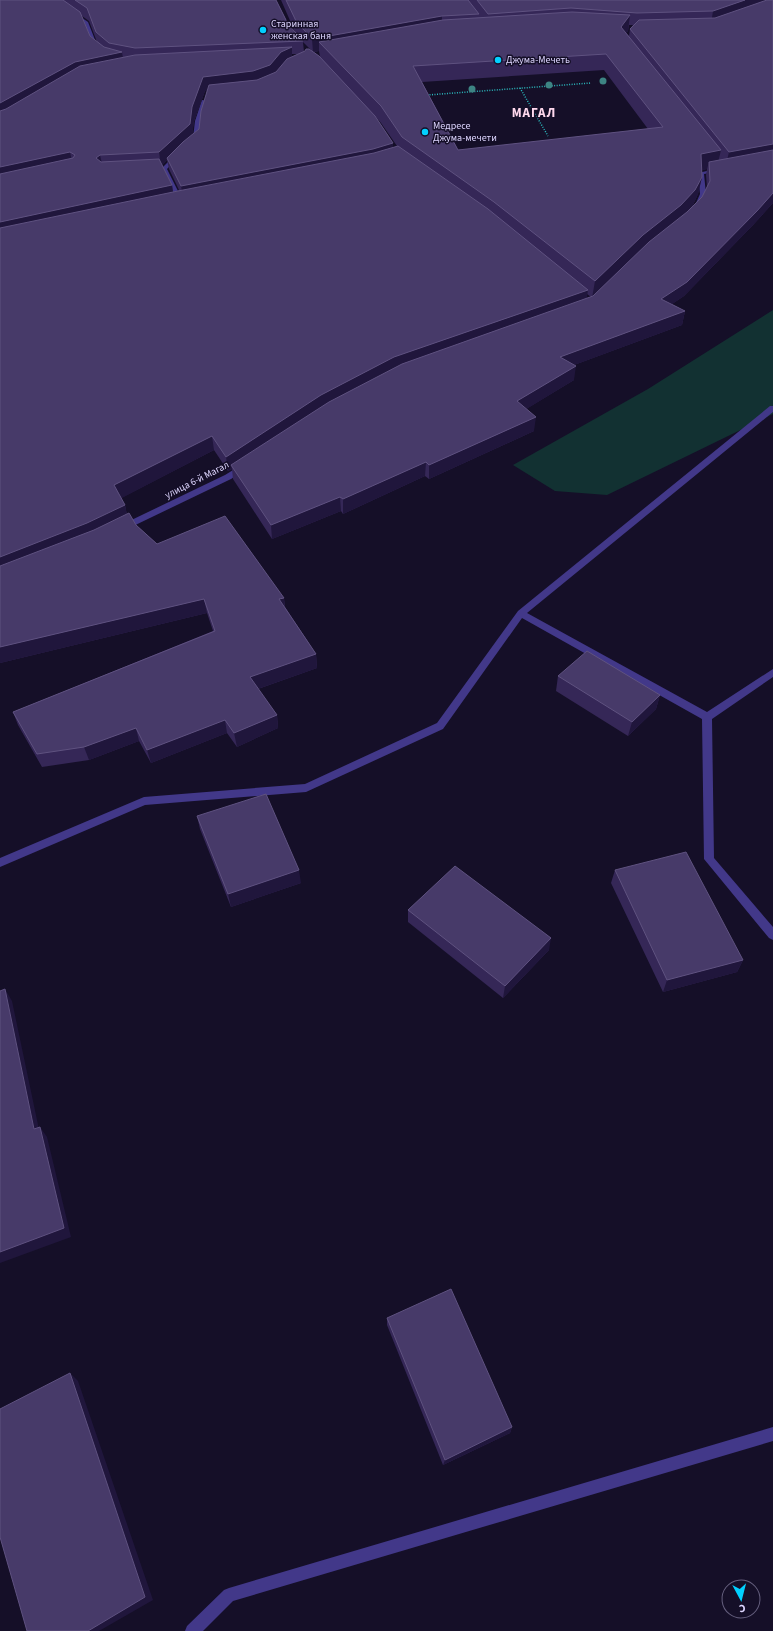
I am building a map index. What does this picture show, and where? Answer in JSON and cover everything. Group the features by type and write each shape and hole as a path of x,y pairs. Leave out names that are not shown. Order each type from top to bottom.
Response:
{"street":[{"path":"53,0 86,23 95,47 104,54"},
{"path":"156,170 164,170 183,148 196,138 198,121 207,93"},
{"path":"691,214 696,209 703,194 700,173 724,169 720,163"},
{"path":"164,170 180,201"},
{"path":"172,202 187,199"},
{"path":"0,862 144,801 306,788 440,726 522,613 773,408"},
{"name":"улица 6-й Магал","path":"115,531 228,477 247,464"},
{"path":"522,613 707,717"},
{"path":"707,717 771,676"},
{"path":"707,717 709,859 773,935"},
{"path":"192,1631 229,1595 773,1434"}],"path":[{"path":"422,96 591,83"},
{"path":"520,88 548,136"}],"green space":[{"path":"773,310 773,414 607,495 555,491 513,465 648,389"}],"building":[{"path":"0,0 63,0 80,12 90,36 104,47 122,52 75,62 0,103"},
{"path":"75,0 276,0 288,24 303,41 135,48 109,43 96,32 87,8"},
{"path":"286,0 468,0 479,14 442,16 312,39 296,21"},
{"path":"477,0 745,0 713,11 637,13 571,8 488,14"},
{"path":"767,0 773,0 773,144 729,152 630,29 639,20 715,18"},
{"path":"572,12 630,15 621,27 721,150 701,154 702,177 695,190 681,205 643,235 595,281 494,202 402,137 381,106 319,42 443,20","holes":["606,54 663,127 458,150 413,66"]},
{"path":"292,47 281,52 270,65 253,71 203,77 192,107 190,124 159,152 100,155 96,158 101,162 159,159 172,185 0,222 0,174 73,158 75,155 70,152 0,167 0,111 80,66 135,55"},
{"path":"306,49 309,49 319,56 375,116 393,143 373,149 181,186 167,158 199,129 201,111 209,85 257,80 276,72 287,59 305,51"},
{"path":"398,146 488,209 588,290 394,357 321,395 226,457 212,436 114,485 125,505 87,523 0,557 0,228 178,191 374,153"},
{"path":"773,150 773,193 687,282 661,299 685,311 560,357 576,366 517,401 536,417 429,465 426,462 343,499 340,497 271,525 231,465 329,402 402,364 593,296 649,242 687,212 702,197 710,181 709,162"},
{"path":"129,513 136,525 157,544 225,516 284,598 279,599 316,654 250,677 277,715 234,733 225,720 147,750 136,728 84,747 37,754 13,712 215,631 204,599 0,647 0,566 94,530"},
{"path":"587,651 660,695 632,722 558,676"},
{"path":"266,794 299,870 228,894 197,816"},
{"path":"686,852 743,960 667,980 615,870"},
{"path":"455,866 551,938 505,986 408,910"},
{"path":"5,989 34,1129 40,1127 64,1228 0,1252 0,991"},
{"path":"451,1289 512,1427 445,1460 387,1318"},
{"path":"70,1373 145,1597 88,1631 27,1631 0,1537 0,1409"}],"place":[{"name":"Старинная женская баня","path":"263,30"},
{"name":"Джума-Мечеть","path":"498,60"},
{"name":"Медресе Джума-мечети","path":"425,132"}],"district":[{"name":"МАГАЛ","path":"534,113"}]}
